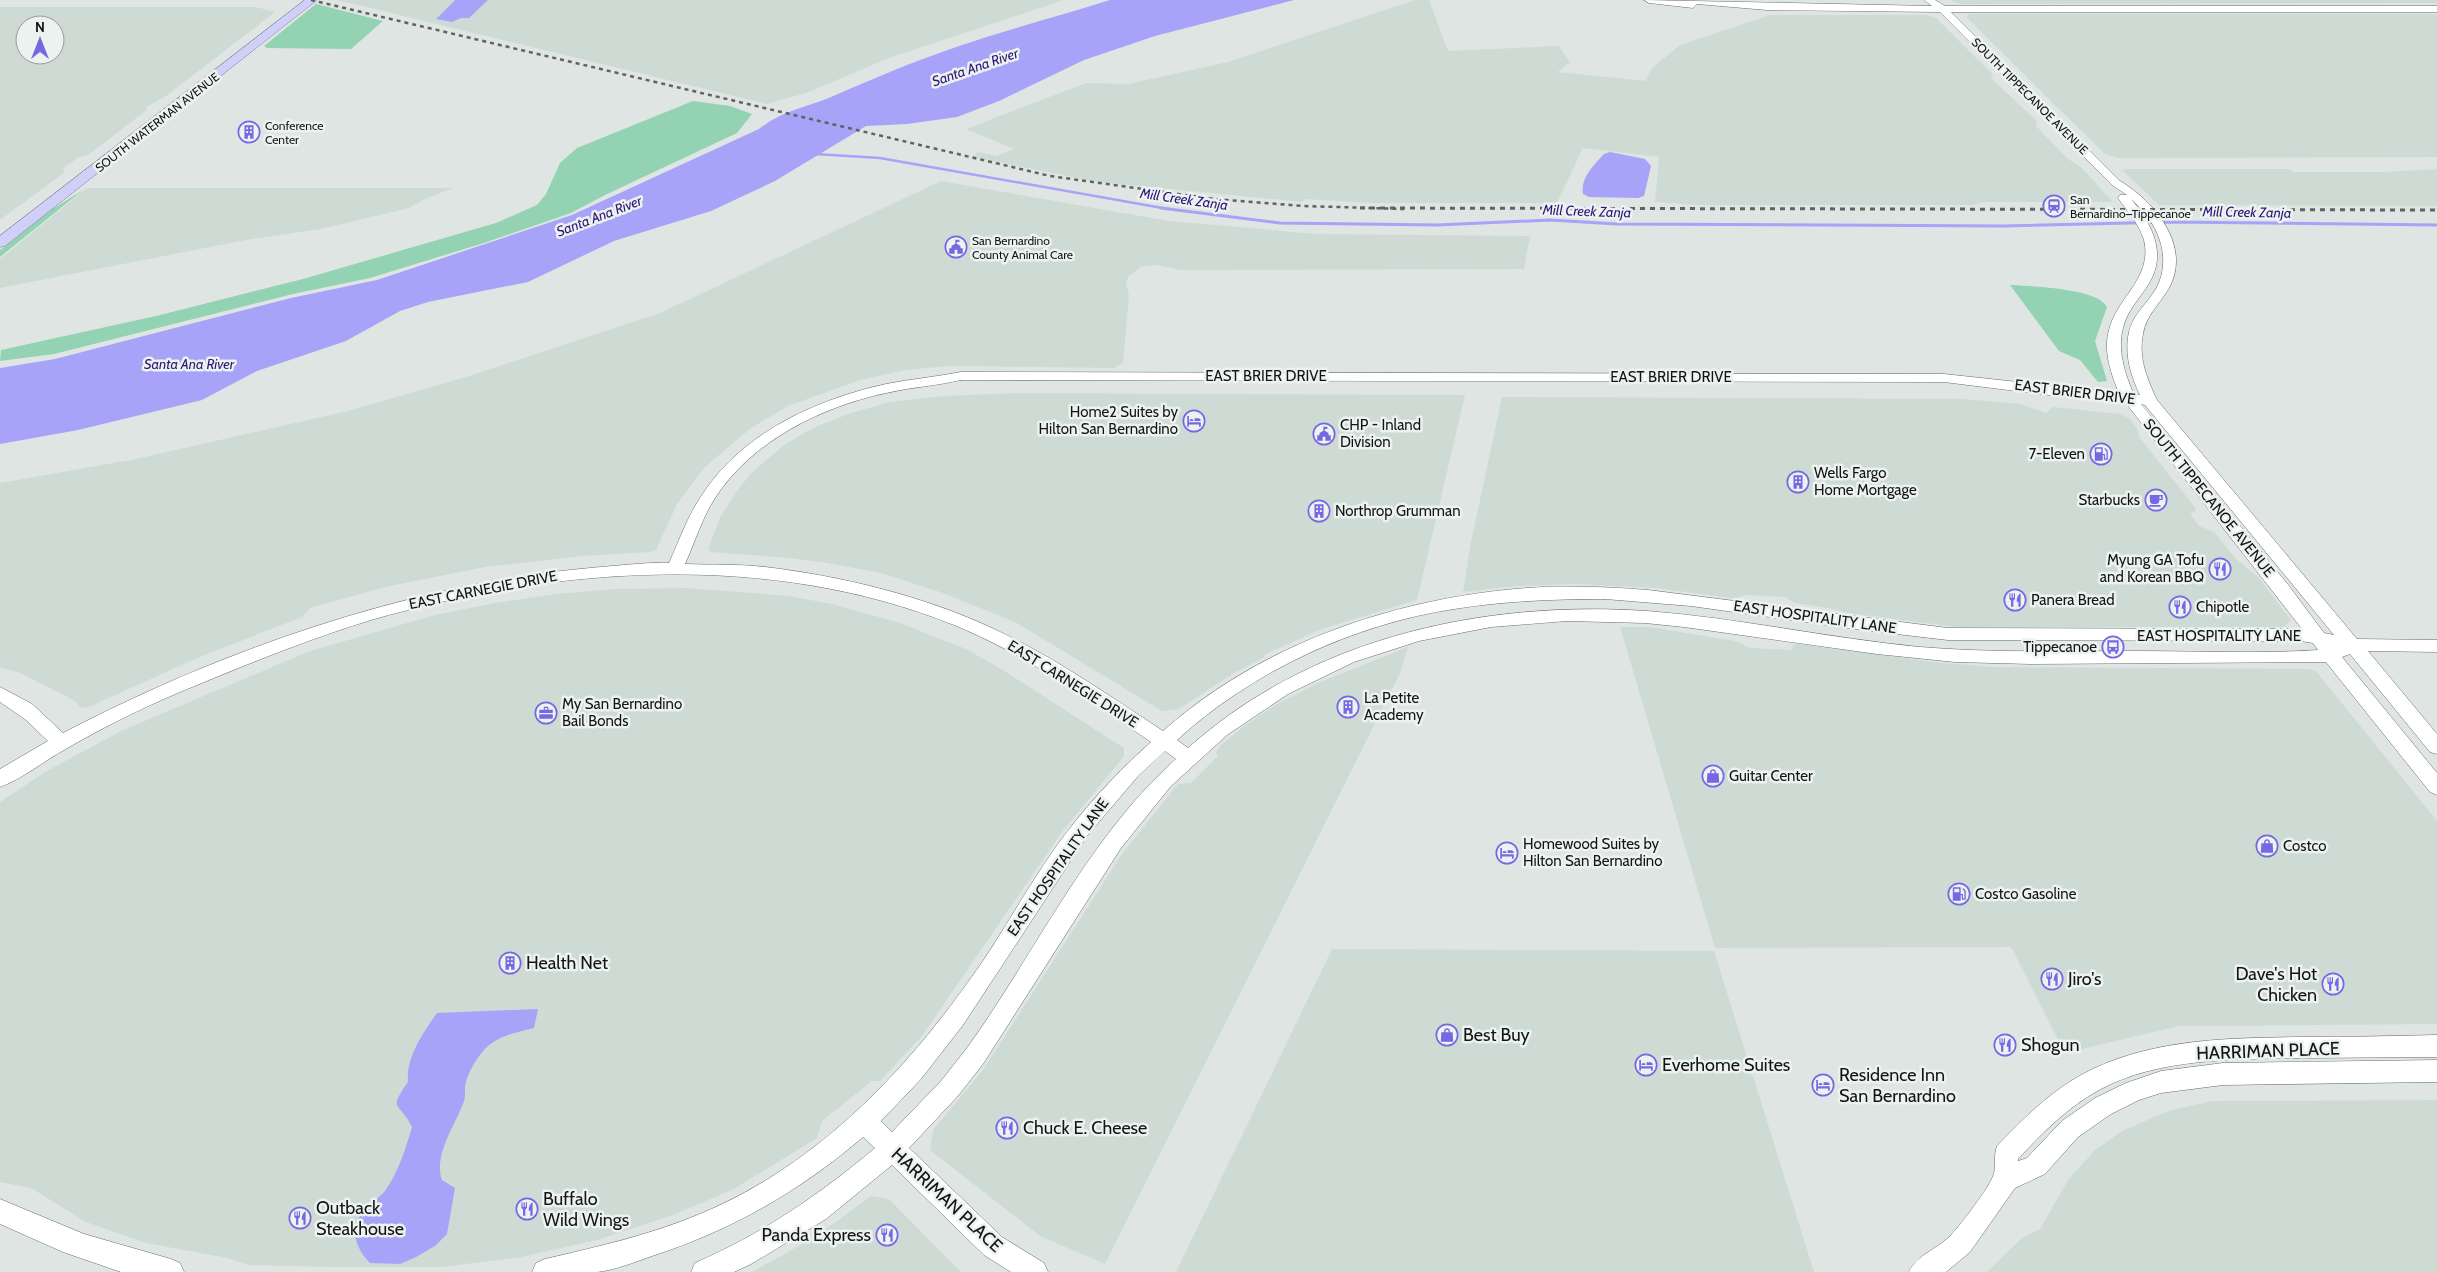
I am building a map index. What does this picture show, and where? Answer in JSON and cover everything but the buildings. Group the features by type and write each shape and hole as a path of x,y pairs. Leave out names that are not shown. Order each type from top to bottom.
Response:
{"main road":[{"name":"SOUTH WATERMAN AVENUE","path":"0,231 300,0"},
{"name":"SOUTH WATERMAN AVENUE","path":"0,242 246,54 312,0"},
{"path":"1649,0 1771,11 1930,12 1942,5"},
{"path":"1682,0 1767,6 1926,8 1942,5 2437,9"},
{"name":"SOUTH TIPPECANOE AVENUE","path":"1929,0 1942,5 2116,183 2131,190 2155,217 2162,229 2170,260 2164,286 2147,307 2138,324 2134,343 2137,365 2137,402 2353,645 2437,747"},
{"name":"SOUTH TIPPECANOE AVENUE","path":"2116,183 2116,189 2139,217 2148,232 2152,257 2149,271 2119,318 2114,336 2113,347 2116,361 2137,402 2284,590 2331,655 2437,787"},
{"path":"2128,302 2147,307"},
{"name":"EAST BRIER DRIVE","path":"675,568 701,509 713,490 726,472 758,444 803,418 842,401 901,385 943,381 963,385 1950,388 2137,402"},
{"name":"EAST CARNEGIE DRIVE","path":"0,779 60,742 214,670 269,648 376,613 510,582 610,570 675,568 779,574 824,581 880,595 954,618 1004,641 1054,669 1188,757"},
{"name":"EAST HOSPITALITY LANE","path":"545,1272 658,1241 723,1216 780,1185 833,1147 864,1122 937,1043 1100,804 1161,740 1201,708 1232,687 1282,658 1334,636 1406,613 1450,604 1524,594 1604,593 1641,595 1950,634 2300,635 2353,645"},
{"name":"EAST HOSPITALITY LANE","path":"704,1272 743,1254 795,1224 854,1182 891,1149 936,1104 976,1055 1113,844 1151,795 1188,757 1248,710 1301,679 1354,654 1421,632 1460,624 1531,616 1606,615 1656,618 1955,656 2028,658 2315,657 2331,655 2353,645"},
{"path":"2353,645 2437,646"},
{"path":"0,694 23,706 38,717 60,742"},
{"name":"HARRIMAN PLACE","path":"2437,1046 2224,1049 2191,1053 2115,1072 2092,1081 2039,1120 2006,1154 2006,1179 2036,1166 2070,1129 2103,1106 2134,1091 2161,1082 2222,1074 2437,1071"},
{"name":"HARRIMAN PLACE","path":"864,1122 993,1246 1035,1272"},
{"path":"1922,1272 1936,1264 1961,1243 2006,1179"},
{"path":"0,1211 41,1232 83,1249 117,1260 171,1272"}],"shaded area":[{"path":"337,0 1064,0 889,58 806,93 767,104"},
{"path":"1415,0 1429,0 1448,51 1559,46 1570,62 1558,72 1645,81 1652,68 1680,45 1770,15 1926,15 1936,18 1994,76 1991,78 2037,121 2036,126 2068,159 2081,167 2113,202 1984,202 1973,205 1697,205 1655,202 1659,157 1583,148 1557,203 1367,203 1305,199 1302,202 1098,182 973,157 978,152 997,156 1014,149 966,129 1086,83 1128,84 1228,62"},
{"path":"1950,0 2437,0 2437,3 1961,4"},
{"path":"0,7 256,7 275,12 166,96 146,107 147,110 88,155 79,157 62,169 65,172 0,220"},
{"path":"1970,14 2437,14 2437,157 2118,158 2105,154 1966,17"},
{"path":"2125,169 2289,169 2293,172 2384,172 2437,169 2437,206 2159,205 2123,171"},
{"path":"941,181 1169,221 1316,234 1530,236 1524,269 1181,270 1155,265 1141,267 1128,277 1126,283 1129,296 1123,363 1114,368 948,366 906,370 860,380 788,406 751,428 705,467 677,504 656,550 651,552 582,556 485,567 385,587 310,608 302,617 195,659 89,707 81,708 75,701 18,672 0,668 0,483 136,459 348,411 469,376 660,313"},
{"path":"87,188 453,188 427,198 409,208 321,229 246,240 0,288 0,259"},
{"path":"1015,393 1465,395 1417,600 1319,630 1266,654 1263,658 1234,673 1179,709 1162,711 1015,622 940,592 881,573 789,558 711,552 708,549 720,518 752,472 784,445 813,428 848,414 889,402 945,396"},
{"path":"1502,397 1963,399 2021,404 2046,413 2053,407 2120,414 2130,419 2137,428 2139,437 2195,507 2196,511 2190,514 2199,526 2214,532 2235,558 2259,578 2291,620 2284,627 1958,627 1846,613 1829,608 1795,603 1785,597 1744,595 1737,599 1657,588 1576,584 1517,586 1463,592 1470,547"},
{"path":"685,588 789,596 832,604 897,622 966,649 1003,670 1124,748 1124,756 1062,832 922,1036 880,1081 872,1081 822,1121 817,1138 734,1189 673,1215 597,1240 521,1257 442,1267 249,1265 227,1258 146,1243 86,1222 31,1188 0,1182 0,802 45,772 121,731 310,651 435,615 495,603 557,594 614,589"},
{"path":"1620,627 1649,627 1735,641 1751,648 1792,650 1793,645 1798,644 1933,662 1993,667 2309,669 2316,671 2437,821 2437,1024 2179,1026 2065,1053 2011,947 1715,948"},
{"path":"1408,647 1401,671 1105,1264 1040,1236 930,1150 933,1130 983,1070 1122,854 1178,784 1191,783 1218,756 1216,752 1221,745 1244,726 1277,704 1320,682"},
{"path":"1332,949 1714,951 1814,1272 1176,1272"},
{"path":"2437,1100 2437,1272 1987,1272 2022,1238 2040,1229 2068,1180 2095,1150 2122,1131 2171,1110 2213,1101"},
{"path":"871,1196 889,1199 961,1272 752,1272 818,1235"}],"green space":[{"path":"316,4 383,21 351,49 267,48 264,46"},
{"path":"693,101 730,106 752,114 737,133 571,213 484,243 370,278 293,294 54,354 0,361 1,350 156,316 303,279 496,223 537,205 546,194 560,163 577,148"},
{"path":"83,190 0,257 0,250 51,210"},
{"path":"2010,285 2063,289 2091,296 2101,301 2107,307 2095,341 2107,381 2098,382 2080,360 2059,351"}],"water":[{"path":"455,0 488,0 469,18 461,18 452,22 436,19"},
{"name":"Santa Ana River","path":"1110,0 1294,0 1155,36 1084,60 999,101 957,117 907,124 866,126 775,181 711,211 614,241 528,282 428,302 400,311 346,341 257,371 202,400 78,430 0,444 0,368 55,359 291,298 377,280 572,215 759,129 776,118 907,65 982,39"},
{"path":"1610,152 1645,159 1651,166 1644,196 1638,198 1589,197 1583,194 1584,183 1589,172 1604,154"},
{"path":"538,1009 534,1028 510,1034 493,1042 478,1058 467,1077 464,1101 443,1150 441,1160 442,1180 455,1188 447,1234 435,1246 400,1264 370,1263 357,1244 356,1223 365,1209 385,1191 398,1168 404,1152 412,1127 397,1103 408,1082 410,1063 416,1046 426,1029 437,1013"}],"waterway":[{"name":"Mill Creek Zanja","path":"815,154 880,158 1166,209"},
{"name":"Mill Creek Zanja","path":"1161,208 1166,209"},
{"name":"Mill Creek Zanja","path":"1166,209 1280,223 1437,225 1550,220 1617,224 2004,226 2174,222 2437,225"}],"railway":[{"path":"311,0 1050,176 1214,199 1303,206 1371,208"},
{"path":"1360,208 1371,208"},
{"path":"1371,208 2437,210"},
{"path":"1371,208 1404,209"}],"place":[{"name":"Conference Center","path":"249,132"},
{"name":"San Bernardino–Tippecanoe","path":"2054,206"},
{"name":"San Bernardino County Animal Care","path":"956,247"},
{"name":"Home2 Suites by Hilton San Bernardino","path":"1194,421"},
{"name":"CHP - Inland Division","path":"1324,434"},
{"name":"7-Eleven","path":"2101,454"},
{"name":"Wells Fargo Home Mortgage","path":"1798,482"},
{"name":"Starbucks","path":"2156,500"},
{"name":"Northrop Grumman","path":"1319,511"},
{"name":"Myung GA Tofu and Korean BBQ","path":"2220,569"},
{"name":"Panera Bread","path":"2015,600"},
{"name":"Chipotle","path":"2180,607"},
{"name":"Tippecanoe","path":"2113,647"},
{"name":"La Petite Academy","path":"1348,707"},
{"name":"My San Bernardino Bail Bonds","path":"546,713"},
{"name":"Guitar Center","path":"1713,776"},
{"name":"Costco","path":"2267,846"},
{"name":"Homewood Suites by Hilton San Bernardino","path":"1507,853"},
{"name":"Costco Gasoline","path":"1959,894"},
{"name":"Health Net","path":"510,963"},
{"name":"Jiro's","path":"2052,979"},
{"name":"Dave's Hot Chicken","path":"2333,984"},
{"name":"Best Buy","path":"1447,1035"},
{"name":"Shogun","path":"2005,1045"},
{"name":"Everhome Suites","path":"1646,1065"},
{"name":"Residence Inn San Bernardino","path":"1823,1085"},
{"name":"Chuck E. Cheese","path":"1007,1128"},
{"name":"Buffalo Wild Wings","path":"527,1209"},
{"name":"Outback Steakhouse","path":"300,1218"},
{"name":"Panda Express","path":"887,1235"}]}
